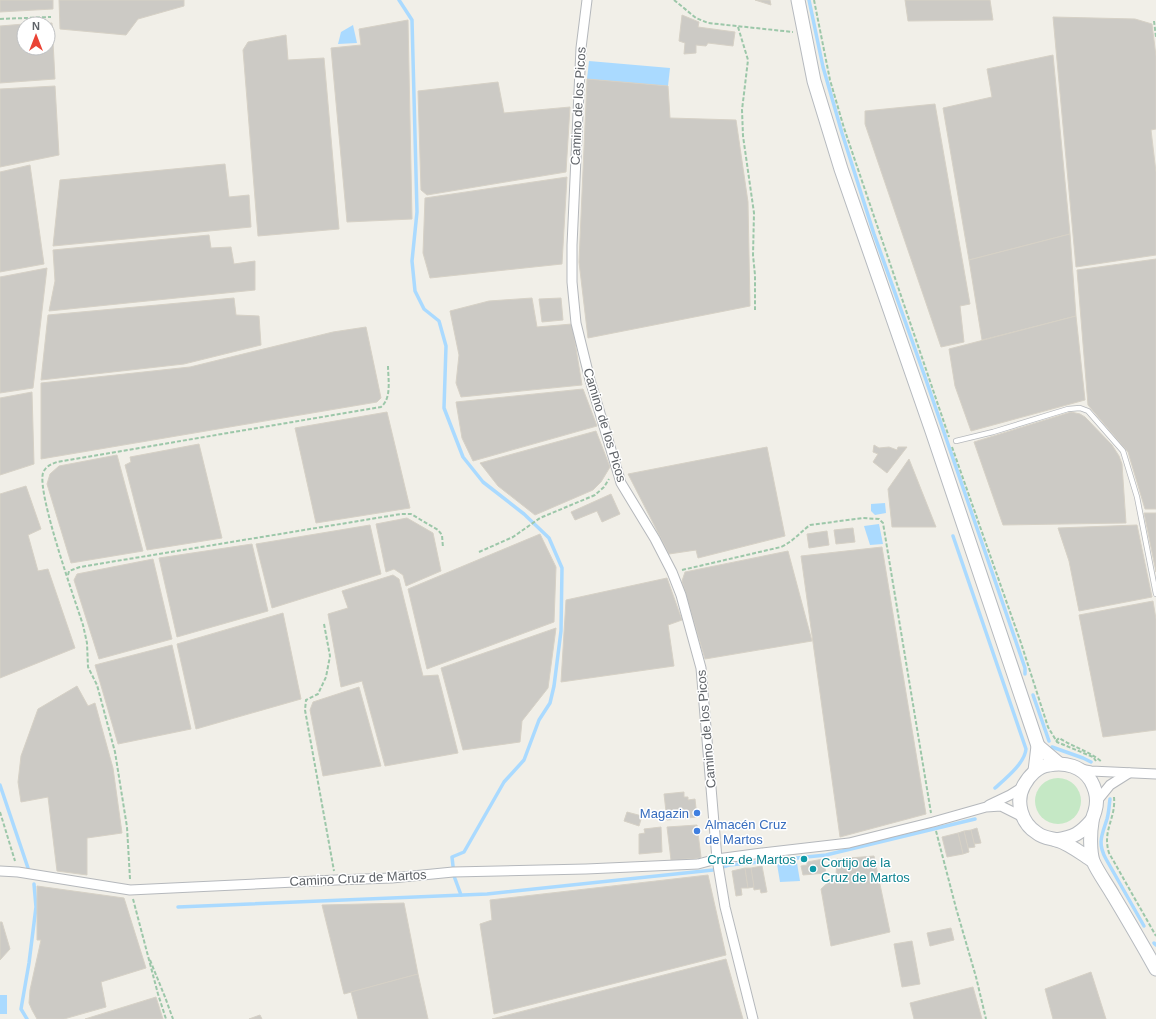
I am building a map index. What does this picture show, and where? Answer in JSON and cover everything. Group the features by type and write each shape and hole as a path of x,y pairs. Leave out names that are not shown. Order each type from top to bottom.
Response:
{"main road":[{"path":"798,0 814,81 841,169 932,431 1038,746 1035,771"},
{"path":"1038,746 1058,763"},
{"path":"1093,861 1056,840 1046,838 1036,833 1023,817 1020,807 1020,797 1028,778 1035,771 1046,765 1058,763 1068,764 1085,774 1091,782 1097,801 1092,820 1091,838 1093,861 1156,969"},
{"path":"1056,840 1070,838 1076,835 1092,820"}],"street":[{"name":"Camino de los Picos","path":"587,0 581,48 572,245 572,282 576,323 590,380 621,483 655,539 672,572 681,595 701,668 718,866 725,907 753,1019"},
{"path":"1077,768 1156,774"},
{"path":"1097,801 1110,785 1129,773"},
{"path":"986,807 1023,787"},
{"path":"718,866 849,843 986,807 1001,806 1023,817"},
{"name":"Camino Cruz de Martos","path":"0,871 18,872 130,890 392,878 453,872 586,869 698,864 718,866"}],"lane":[{"path":"956,441 993,432 1068,409 1080,408 1088,411 1123,451 1137,497 1156,594"}],"path":[{"path":"674,0 696,18 708,23 804,33"},
{"path":"814,0 826,59 844,128 949,438"},
{"path":"0,19 16,18"},
{"path":"1154,22 1156,37"},
{"path":"738,27 748,60 742,110 743,136 754,213 753,255 755,275 755,310"},
{"path":"166,1019 130,890 127,827 115,752 97,685 88,667 87,643 84,625 67,576 49,515 42,482 43,472 49,465 57,462 381,408 385,404 388,396 388,365"},
{"path":"951,445 1021,643 1048,727 1056,741 1093,757 1108,771 1111,768 1092,754 1059,738 1056,741 1052,744 1038,746"},
{"path":"479,552 513,537 540,518 595,495 604,487 616,468"},
{"path":"67,576 69,570 80,567 401,514 411,514 438,530 442,535 443,548"},
{"path":"672,572 781,547 790,543 810,525 863,518 879,519 883,523 933,822"},
{"path":"324,624 330,656 326,677 318,694 306,700 305,710 336,880"},
{"path":"1110,785 1114,803 1113,814 1106,835 1106,844 1109,853 1156,936"},
{"path":"0,812 18,872"},
{"path":"938,835 986,1019"},
{"path":"147,954 173,1019"}],"green space":[{"path":"1063,778 1075,784 1080,792 1080,810 1075,818 1067,823 1053,824 1041,818 1036,810 1035,796 1041,784 1049,779"}],"water":[{"path":"353,25 357,43 338,44 341,32"},
{"path":"589,61 670,68 668,86 587,79"},
{"path":"885,503 886,513 875,515 871,511 871,504"},
{"path":"879,524 883,544 870,545 864,526"},
{"path":"797,863 800,881 780,882 777,864"},
{"path":"0,995 7,995 7,1014 0,1014"}],"building":[{"path":"0,0 53,0 53,9 0,12"},
{"path":"59,0 184,0 184,6 138,19 126,35 60,29"},
{"path":"755,0 770,0 771,5"},
{"path":"905,0 990,0 993,20 908,21"},
{"path":"682,15 699,22 698,27 735,32 733,46 708,43 706,46 696,45 696,53 684,54 685,43 679,41"},
{"path":"1053,17 1135,19 1152,24 1156,56 1156,129 1151,130 1156,172 1156,255 1076,267"},
{"path":"408,20 412,219 347,222 331,48 361,45 359,29"},
{"path":"16,25 16,56 54,56 55,79 0,83 0,26"},
{"path":"286,35 288,60 324,58 339,229 258,236 243,50 248,42"},
{"path":"1053,55 1070,234 969,260 943,108 992,97 987,69"},
{"path":"587,79 668,86 670,118 736,120 748,202 750,306 588,338 579,262"},
{"path":"498,82 504,113 570,107 566,172 427,195 421,190 418,91"},
{"path":"55,86 59,155 0,167 0,89"},
{"path":"935,104 970,304 960,306 964,342 941,347 865,124 865,111"},
{"path":"225,164 229,197 249,195 251,227 53,246 60,180"},
{"path":"30,165 44,264 0,272 0,172"},
{"path":"567,177 562,264 430,278 423,253 425,198"},
{"path":"1070,234 1076,316 982,340 969,260"},
{"path":"209,235 211,248 231,247 234,264 255,261 255,290 49,311 55,281 53,250"},
{"path":"1156,259 1156,509 1145,509 1128,452 1088,405 1077,270"},
{"path":"47,268 33,388 0,393 0,277"},
{"path":"234,298 236,315 259,316 261,345 184,364 41,380 48,315"},
{"path":"532,298 537,327 572,324 582,385 461,397 456,383 459,355 450,311 489,301"},
{"path":"561,298 563,320 542,322 539,299"},
{"path":"1076,316 1085,400 971,431 955,386 949,349"},
{"path":"366,327 381,398 377,402 41,459 41,383 190,367 333,332"},
{"path":"583,389 597,426 473,461 462,438 456,402"},
{"path":"32,392 34,464 0,475 0,398"},
{"path":"387,412 410,508 316,523 295,428"},
{"path":"1071,412 1085,417 1112,445 1119,456 1122,464 1126,523 1003,525 974,442"},
{"path":"596,431 610,467 601,482 593,490 535,515 498,486 480,463"},
{"path":"199,444 222,538 147,550 125,465 131,462 130,457"},
{"path":"874,445 879,448 889,447 897,450 898,447 907,447 887,473 873,462 878,454 873,452"},
{"path":"767,447 785,536 698,558 696,550 669,554 628,474"},
{"path":"117,455 143,551 71,563 47,484 50,474 59,466"},
{"path":"909,459 936,527 892,527 888,489"},
{"path":"26,486 41,529 28,535 38,571 48,569 75,648 0,678 0,494"},
{"path":"611,494 620,514 602,522 597,511 575,520 571,512"},
{"path":"1144,513 1156,513 1156,572"},
{"path":"407,518 433,533 441,571 406,586 403,575 394,569 386,572 376,524"},
{"path":"370,525 381,574 272,608 256,544"},
{"path":"1137,525 1152,597 1079,611 1069,561 1058,528"},
{"path":"853,528 855,542 836,544 834,530"},
{"path":"827,531 829,545 809,548 807,534"},
{"path":"540,534 556,567 554,622 427,669 408,589"},
{"path":"252,544 268,611 177,637 159,558"},
{"path":"882,547 926,814 840,837 801,556"},
{"path":"788,551 812,641 705,659 682,581 685,572"},
{"path":"153,559 172,639 99,659 74,580 77,574"},
{"path":"393,575 399,579 423,676 438,675 458,753 385,766 362,681 341,687 328,614 348,608 342,591"},
{"path":"667,578 682,620 668,625 674,666 561,682 566,600"},
{"path":"1153,601 1156,619 1156,730 1103,737 1079,615"},
{"path":"283,613 301,699 196,729 177,644"},
{"path":"556,628 548,688 522,721 520,742 463,750 441,668"},
{"path":"172,645 191,729 118,744 95,665"},
{"path":"77,686 88,706 95,703 113,768 122,833 87,838 87,875 57,871 48,797 21,802 18,782 21,756 38,709"},
{"path":"359,687 381,766 323,776 310,710 313,702"},
{"path":"684,792 684,797 688,797 688,800 695,799 697,817 667,820 664,794"},
{"path":"627,812 642,816 639,826 624,821"},
{"path":"697,825 701,857 671,860 667,827"},
{"path":"661,827 662,852 639,854 639,834 645,833 644,829"},
{"path":"977,828 981,843 974,844 971,830"},
{"path":"971,830 975,847 968,848 964,831"},
{"path":"964,831 969,852 963,854 958,833"},
{"path":"958,833 963,854 947,857 942,837"},
{"path":"874,856 890,932 831,946 821,889 836,875 837,859"},
{"name":"Cortijo de la Cruz de Martos","path":"823,859 826,873 803,875 801,866 807,865 807,862"},
{"path":"762,866 767,892 761,893 760,889 754,890 751,868"},
{"path":"745,868 748,888 741,888 742,895 736,896 732,871"},
{"path":"745,868 751,868 754,887 748,888"},
{"path":"708,875 726,955 494,1014 480,924 492,920 490,900"},
{"path":"37,886 124,898 146,968 101,982 106,1007 64,1019 37,1019 29,1003 30,990 41,940 37,940"},
{"path":"404,903 418,974 344,994 322,905"},
{"path":"0,922 2,922 10,949 0,960"},
{"path":"951,928 954,940 930,946 927,933"},
{"path":"912,941 920,984 902,987 894,944"},
{"path":"726,959 743,1019 492,1019"},
{"path":"1091,972 1106,1019 1053,1019 1045,989"},
{"path":"418,974 428,1019 358,1019 351,992"},
{"path":"973,987 982,1019 914,1019 910,1003"},
{"path":"156,997 163,1019 85,1019"},
{"path":"260,1015 262,1019 249,1019"}],"waterway":[{"path":"399,0 412,20 417,212 412,261 415,291 424,309 439,321 446,346 444,408 463,457 483,482 524,514 549,538 562,568 561,631 554,686 550,703 539,720 524,760 504,782 464,852 452,857 453,866"},
{"path":"809,0 823,67 874,234 1025,668 1025,674"},
{"path":"953,536 1026,749 1022,760 995,788"},
{"path":"1033,695 1049,741"},
{"path":"1052,747 1091,762"},
{"path":"0,785 28,868"},
{"path":"1110,799 1108,816 1101,839 1103,853 1144,926"},
{"path":"178,907 487,894 713,870 729,865 826,855 975,819"},
{"path":"454,876 461,895"},
{"path":"27,1019 21,1009 29,963 36,907 34,884"}],"place":[{"name":"Magazin","path":"697,813"},
{"name":"Almacén Cruz de Martos","path":"697,831"},
{"name":"Cruz de Martos","path":"804,859"},
{"name":"Cortijo de la Cruz de Martos","path":"813,869"}]}
